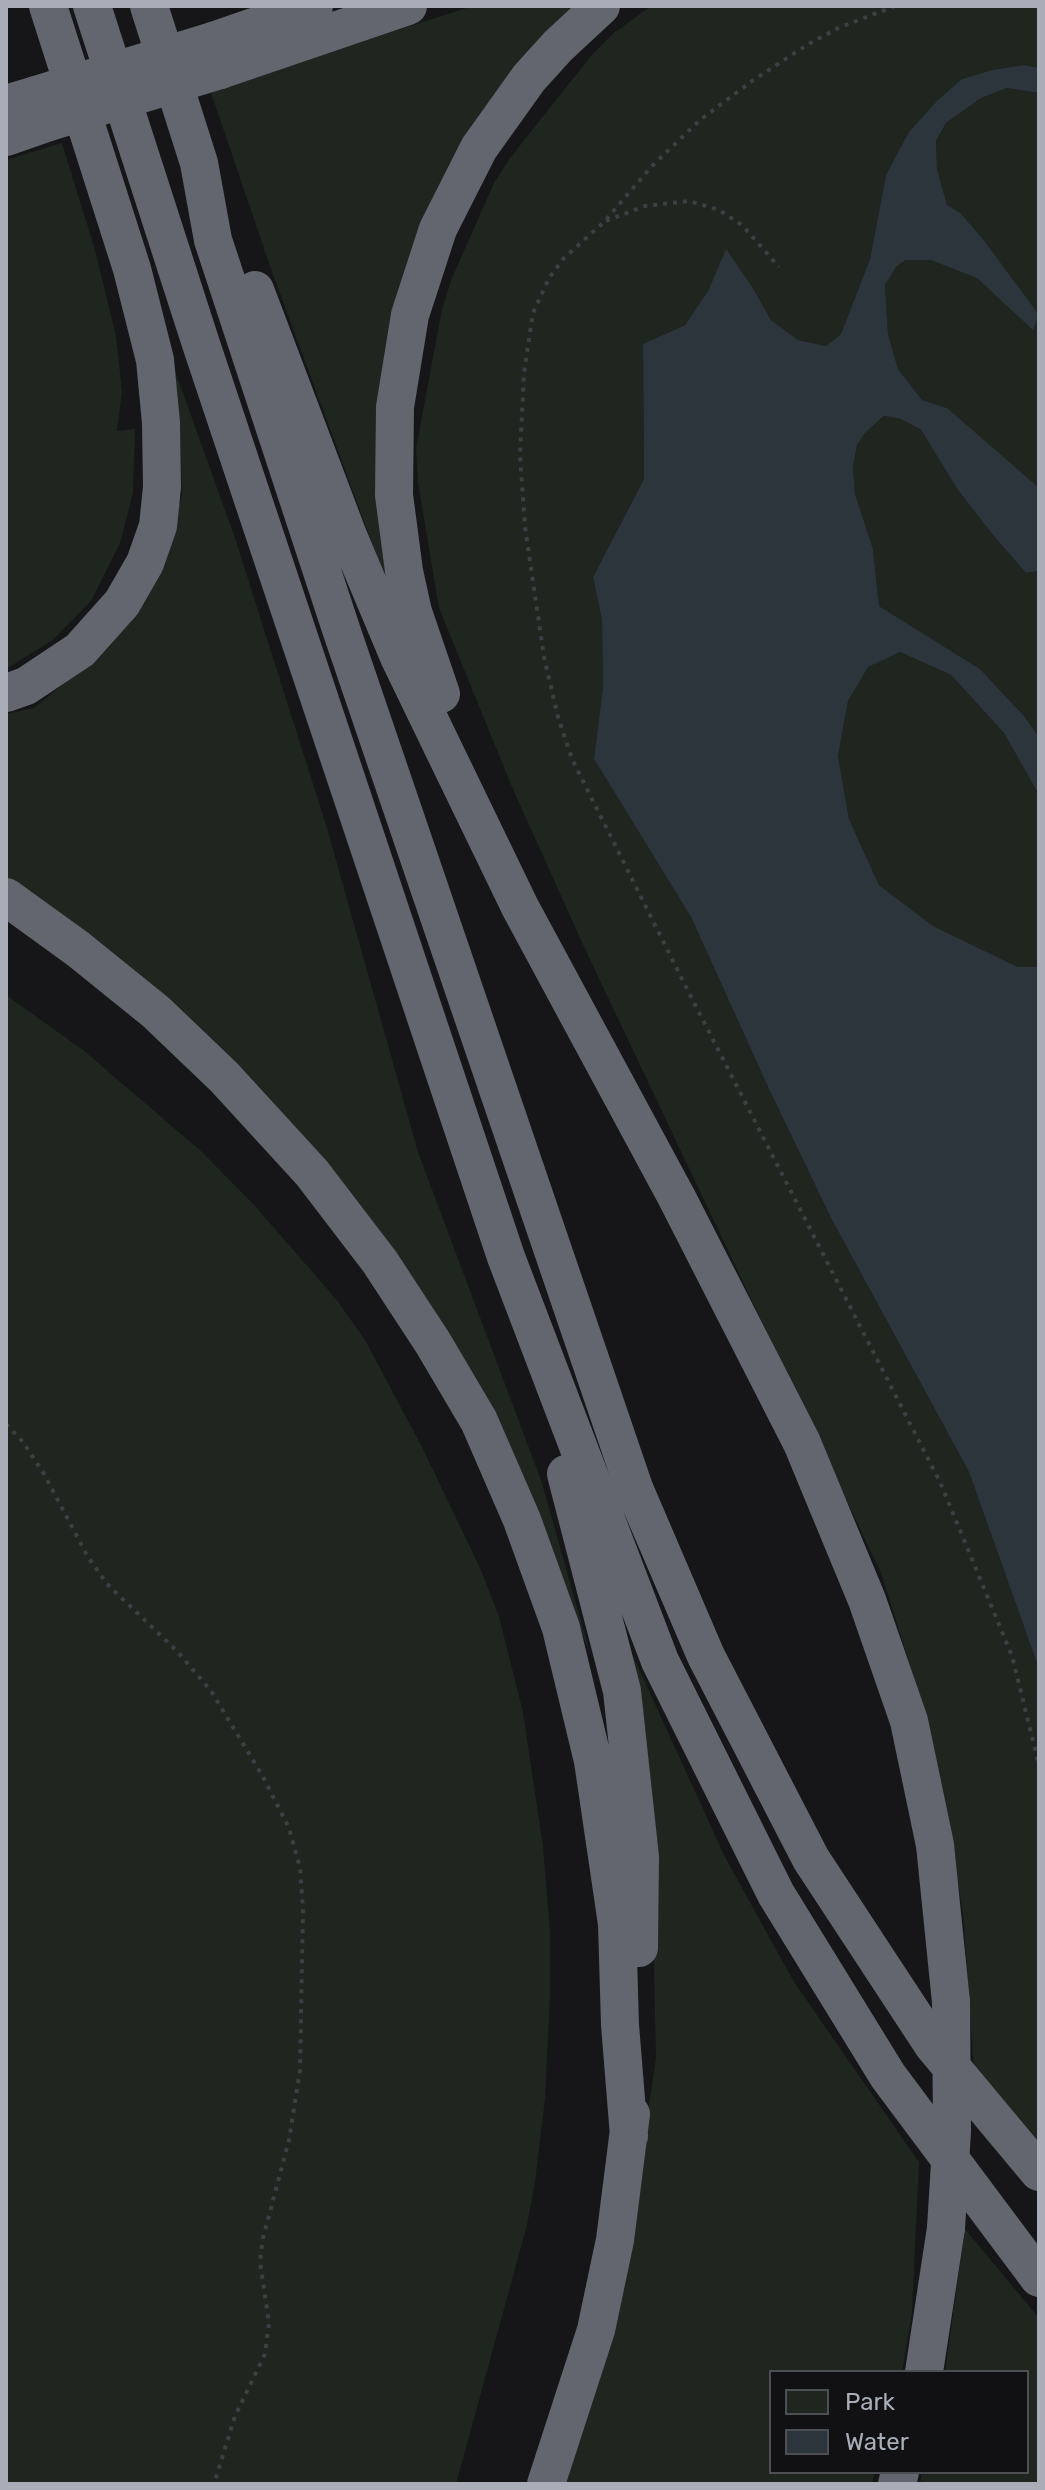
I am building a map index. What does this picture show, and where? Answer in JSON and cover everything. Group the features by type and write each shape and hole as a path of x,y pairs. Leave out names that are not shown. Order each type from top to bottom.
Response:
{"highway":[{"path":"6,693 26,686 80,650 122,603 145,563 154,539 162,487 161,423 155,360 132,269 48,6"},
{"path":"92,6 201,344 506,1257 660,1661 776,1894 888,2076 1039,2278"},
{"path":"149,6 199,163 218,255 342,632 634,1488 706,1656 811,1859 933,2045 1039,2172"},
{"path":"216,55 314,6"},
{"path":"6,137 30,107 408,6"},
{"path":"580,1016 566,964 473,765 425,652 402,558 394,495 393,449 398,380 410,315 427,260 450,203 479,148 509,103 558,46 601,6"},
{"path":"199,163 234,234 347,533 399,657 520,907 677,1198 802,1443 867,1600 909,1721 935,1845 951,2002 952,2131 946,2228 924,2370"},
{"path":"6,897 78,949 156,1012 224,1077 312,1173 380,1262 479,1421 522,1520 561,1628 593,1761 617,1924 620,2025 629,2136"},
{"path":"506,1257 534,1371 565,1468 622,1691 640,1857 639,1990 629,2136 615,2240 596,2330 546,2484"}],"path":[{"path":"895,6 838,28 752,81 700,120 652,166 604,222 564,258 549,278 533,313 524,373 520,455 525,527 544,657 572,759 940,1482 1012,1656 1039,1765"},
{"path":"604,222 645,206 689,201 719,210 742,225 779,267"},
{"path":"6,1424 23,1442 44,1474 88,1557 107,1584 177,1651 211,1691 262,1775 289,1828 300,1868 303,1909 300,2070 289,2140 263,2238 260,2261 269,2323 265,2354 235,2416 214,2484"}],"green space":[{"path":"473,6 583,6 435,197 389,589 271,269 210,90"},
{"path":"651,6 1039,6 1039,68 1024,65 962,79 886,175 870,259 841,334 826,346 798,340 771,320 726,250 708,291 685,325 643,344 644,479 593,577 602,620 603,687 594,759 691,917 831,1218 969,1472 1039,1669 1039,2156 975,2082 963,1914 949,1824 922,1703 881,1573 585,949 512,787 439,608 418,483 416,449 442,309 452,278 494,183 510,158 591,56 614,33"},
{"path":"1007,88 1039,93 1039,508 947,408 922,400 898,369 888,334 885,285 896,267 907,260 917,259 956,267 947,205 937,169 936,141 946,123 981,98"},
{"path":"62,143 95,250 116,336 122,392 117,431 135,429 133,493 120,543 91,601 53,640 6,669 6,160"},
{"path":"165,343 235,538 327,828 418,1152 541,1480 590,1653 530,1504 455,1351 100,946 6,878 6,714 34,708 107,649 158,576 182,495 180,430"},
{"path":"885,416 901,419 921,430 958,490 993,535 1026,573 1039,571 1039,737 1024,716 980,669 879,606 873,549 855,494 853,467 857,445 865,433"},
{"path":"900,652 951,675 1004,733 1039,795 1039,967 1018,967 933,926 879,885 849,819 838,756 848,701 868,666"},
{"path":"6,995 83,1050 202,1152 255,1206 336,1299 365,1340 422,1447 481,1570 499,1617 523,1712 543,1847 550,1931 545,2099 527,2225 456,2484 6,2484"},
{"path":"617,1621 725,1857 794,1982 919,2162 912,2313 902,2370 769,2370 769,2474 874,2474 872,2484 560,2484 635,2197 656,2058 652,1880"},
{"path":"965,2229 1039,2318 1039,2484 920,2484 922,2474 1029,2474 1029,2370 945,2370"}],"water":[{"path":"1024,65 1039,68 1039,93 1007,88 981,98 946,123 936,141 937,169 947,205 960,213 982,238 1039,315 1033,330 977,278 931,260 906,260 896,267 885,285 888,334 898,369 922,400 947,408 1039,488 1039,571 1026,573 993,535 958,490 921,430 901,419 884,416 857,445 853,467 855,494 873,549 879,606 980,669 1024,716 1039,737 1039,795 1004,733 951,675 900,652 868,667 848,701 838,756 849,819 879,885 933,926 1018,967 1039,967 1039,1669 969,1472 831,1218 691,917 594,759 603,687 602,620 593,577 644,479 643,344 685,325 708,291 726,249 771,320 798,340 826,346 841,334 870,259 886,175 909,132 962,79"}]}
